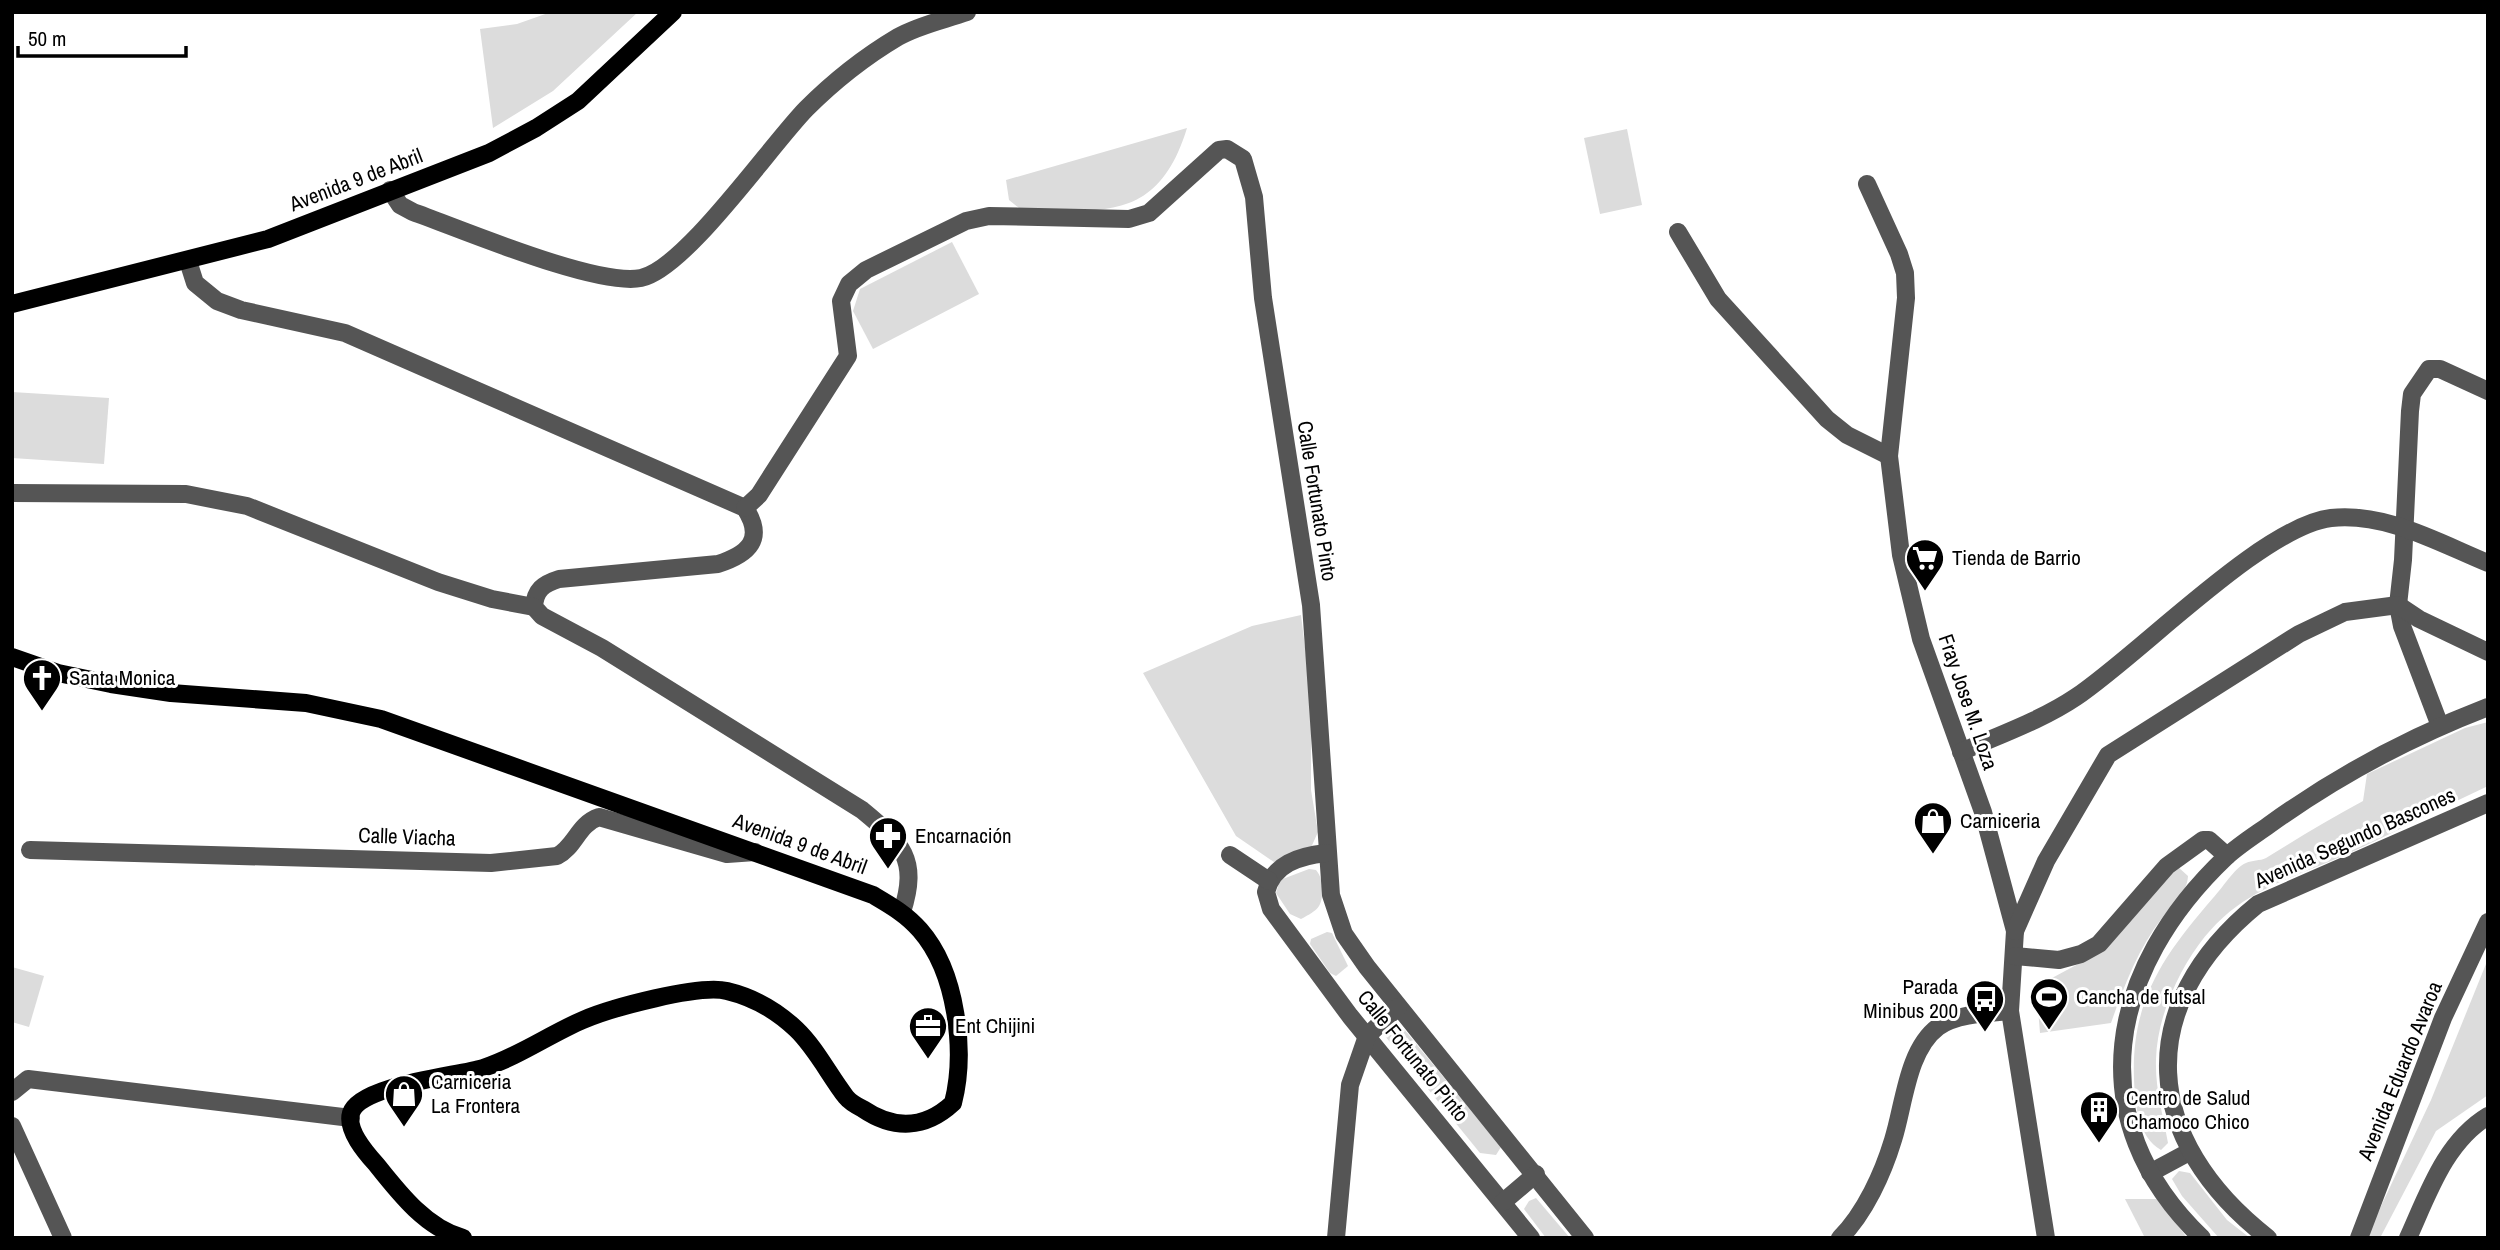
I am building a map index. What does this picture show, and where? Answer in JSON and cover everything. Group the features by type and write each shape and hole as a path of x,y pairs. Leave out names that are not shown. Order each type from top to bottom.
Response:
{"main road":[{"name":"Avenida 9 de Abril","path":"12,304 268,239 489,153 536,128 578,101 673,12"},
{"name":"Avenida 9 de Abril","path":"12,657 58,673 111,684 171,693 306,703 381,719 873,895 902,912 922,931 941,968 956,1016 961,1062 953,1103 921,1124 903,1125 878,1120 848,1100 797,1030 753,1000 724,990 678,992 584,1020 485,1067 383,1090 356,1106 351,1118"},
{"path":"351,1118 355,1134 366,1153 411,1204 438,1227 463,1238"}],"street":[{"path":"390,190 400,205 413,212 547,260 619,279 642,278 678,256 807,108 854,69 898,37 967,12"},
{"name":"Calle Fortunato Pinto","path":"745,508 759,495 848,356 841,301 849,284 866,270 966,221 989,216 1129,219 1149,213 1219,150 1227,149 1243,159 1254,197 1263,298 1311,605 1325,853 1331,895 1344,934 1398,1007 1536,1174 1585,1238"},
{"name":"Fray Jose M. Loza","path":"1867,184 1905,273 1906,298 1889,456 1901,555 1921,639 1998,861 2015,932 2010,1011 2046,1238"},
{"path":"1678,232 1718,299 1827,419 1847,435 1889,456"},
{"path":"188,261 195,283 217,301 241,310 345,333 745,508 755,528 753,539 741,555 718,564 559,579 547,582 538,590 534,607"},
{"path":"2440,726 2402,626 2398,605 2412,394 2429,369 2440,369 2488,391"},
{"path":"12,492 186,494 247,506 438,582 492,599 534,607 542,616 602,648 870,816 885,829 908,862 911,878 902,912"},
{"path":"1961,752 2074,699 2218,583 2303,525 2330,518 2350,517 2404,528 2488,563"},
{"path":"2015,932 2046,861 2108,755 2299,634 2345,611 2398,605 2418,619 2488,652"},
{"name":"Avenida Segundo Bascones","path":"2202,1238 2175,1208 2150,1173 2135,1143 2121,1091 2121,1043 2129,1012 2161,941 2180,910 2227,856 2333,781 2440,726 2488,706"},
{"name":"Avenida Segundo Bascones","path":"2268,1238 2224,1200 2189,1152 2177,1125 2169,1090 2168,1054 2188,986 2208,953 2230,927 2259,904 2488,803"},
{"name":"Calle Viacha","path":"30,850 491,863 557,856 567,851 585,825 599,817 727,854 759,852"},
{"path":"2015,956 2059,960 2081,954 2099,944 2167,866 2203,839 2209,840 2227,856"},
{"path":"1230,855 1269,881 1282,866 1297,858 1325,853"},
{"name":"Calle Fortunato Pinto","path":"1269,881 1265,892 1271,909 1367,1036 1531,1238"},
{"name":"Avenida Eduardo Avaroa","path":"2359,1238 2443,1018 2488,922"},
{"path":"1336,1238 1350,1085 1367,1036 1398,1007"},
{"path":"1840,1238 1866,1203 1884,1162 1916,1058 1932,1032 1954,1020 2010,1011"},
{"path":"12,1092 28,1079 125,1093 351,1118"},
{"path":"2407,1238 2436,1177 2460,1138 2488,1116"},
{"path":"12,1126 63,1238"},
{"path":"2150,1173 2189,1152"},
{"path":"1503,1202 1536,1174"}],"shaded area":[{"path":"551,12 638,12 553,91 493,128 480,29 517,24"},
{"path":"1187,128 1175,159 1160,181 1143,196 1123,205 1076,211 1049,210 1019,208 1009,200 1006,180"},
{"path":"1627,129 1642,205 1600,214 1584,138"},
{"path":"952,242 979,294 873,349 853,311 860,289"},
{"path":"12,392 109,398 104,464 12,458"},
{"path":"1301,615 1311,696 1311,790 1318,832 1309,852 1274,862 1236,836 1143,673 1252,626"},
{"path":"2488,722 2488,786 2255,895 2216,925 2198,946 2176,983 2161,1026 2156,1070 2168,1143 2161,1150 2153,1144 2139,1119 2135,1099 2138,1025 2154,980 2195,919 2242,866 2266,858 2363,801 2367,774 2465,728"},
{"path":"2178,867 2188,876 2185,888 2146,942 2111,1023 2040,1033 2037,997 2052,978 2080,963"},
{"path":"1309,869 1316,870 1320,876 1322,899 1315,910 1301,919 1290,914 1276,893 1280,880"},
{"path":"1327,932 1332,933 1348,966 1336,976 1330,973 1310,944 1311,939"},
{"path":"2488,959 2488,1095 2436,1131 2380,1238 2366,1238 2431,1100"},
{"path":"12,967 44,976 29,1027 12,1022"},
{"path":"1399,1023 1501,1147 1496,1155 1480,1153 1385,1036 1392,1025"},
{"path":"2179,1171 2190,1173 2227,1220 2250,1238 2219,1238 2182,1196 2172,1179"},
{"path":"1536,1198 1570,1238 1546,1238 1524,1209 1529,1201"},
{"path":"2125,1199 2159,1199 2187,1238 2145,1238"}],"place":[{"name":"Tienda de Barrio","path":"1925,592"},
{"name":"Santa Monica","path":"42,712"},
{"name":"Carniceria","path":"1933,855"},
{"name":"Encarnación","path":"888,870"},
{"name":"Cancha de futsal","path":"2049,1031"},
{"name":"Parada Minibus 200","path":"1985,1033"},
{"name":"Ent Chijini","path":"928,1060"},
{"name":"Carniceria La Frontera","path":"404,1128"},
{"name":"Centro de Salud Chamoco Chico","path":"2099,1144"}]}
